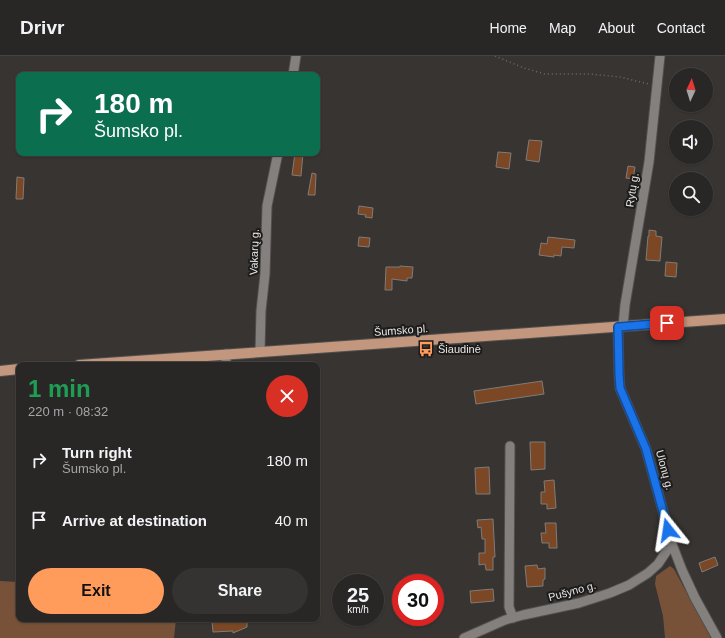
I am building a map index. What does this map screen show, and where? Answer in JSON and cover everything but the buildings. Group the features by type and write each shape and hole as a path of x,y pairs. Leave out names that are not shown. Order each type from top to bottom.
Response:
{"main road":[{"name":"Šumsko pl.","path":"119,362 725,319"},
{"path":"0,371 16,369"}],"street":[{"path":"293,72 296,56"},
{"name":"Rytų g.","path":"621,326 649,162 660,56"},
{"name":"Vakarų g.","path":"260,352 261,311 265,274 267,206 277,156"},
{"name":"Ulonų g.","path":"621,326 619,374 620,388 646,449 672,544 682,570 717,638"},
{"path":"226,354 226,362"},
{"path":"510,446 509,608 513,618"},
{"name":"Pušyno g.","path":"464,638 505,620 579,603 629,585 648,573 658,564 672,544"}],"path":[{"path":"495,56 524,68 545,74 620,77 656,85"}],"shaded area":[{"path":"670,566 674,569 711,638 665,638 663,616 655,584 656,576"},
{"path":"0,581 16,582 16,622 176,622 174,638 0,638"}],"place":[{"name":"Šiaudinė","path":"426,349"}],"route":[{"path":"667,323 618,327 620,388 646,449 668,530"}]}
